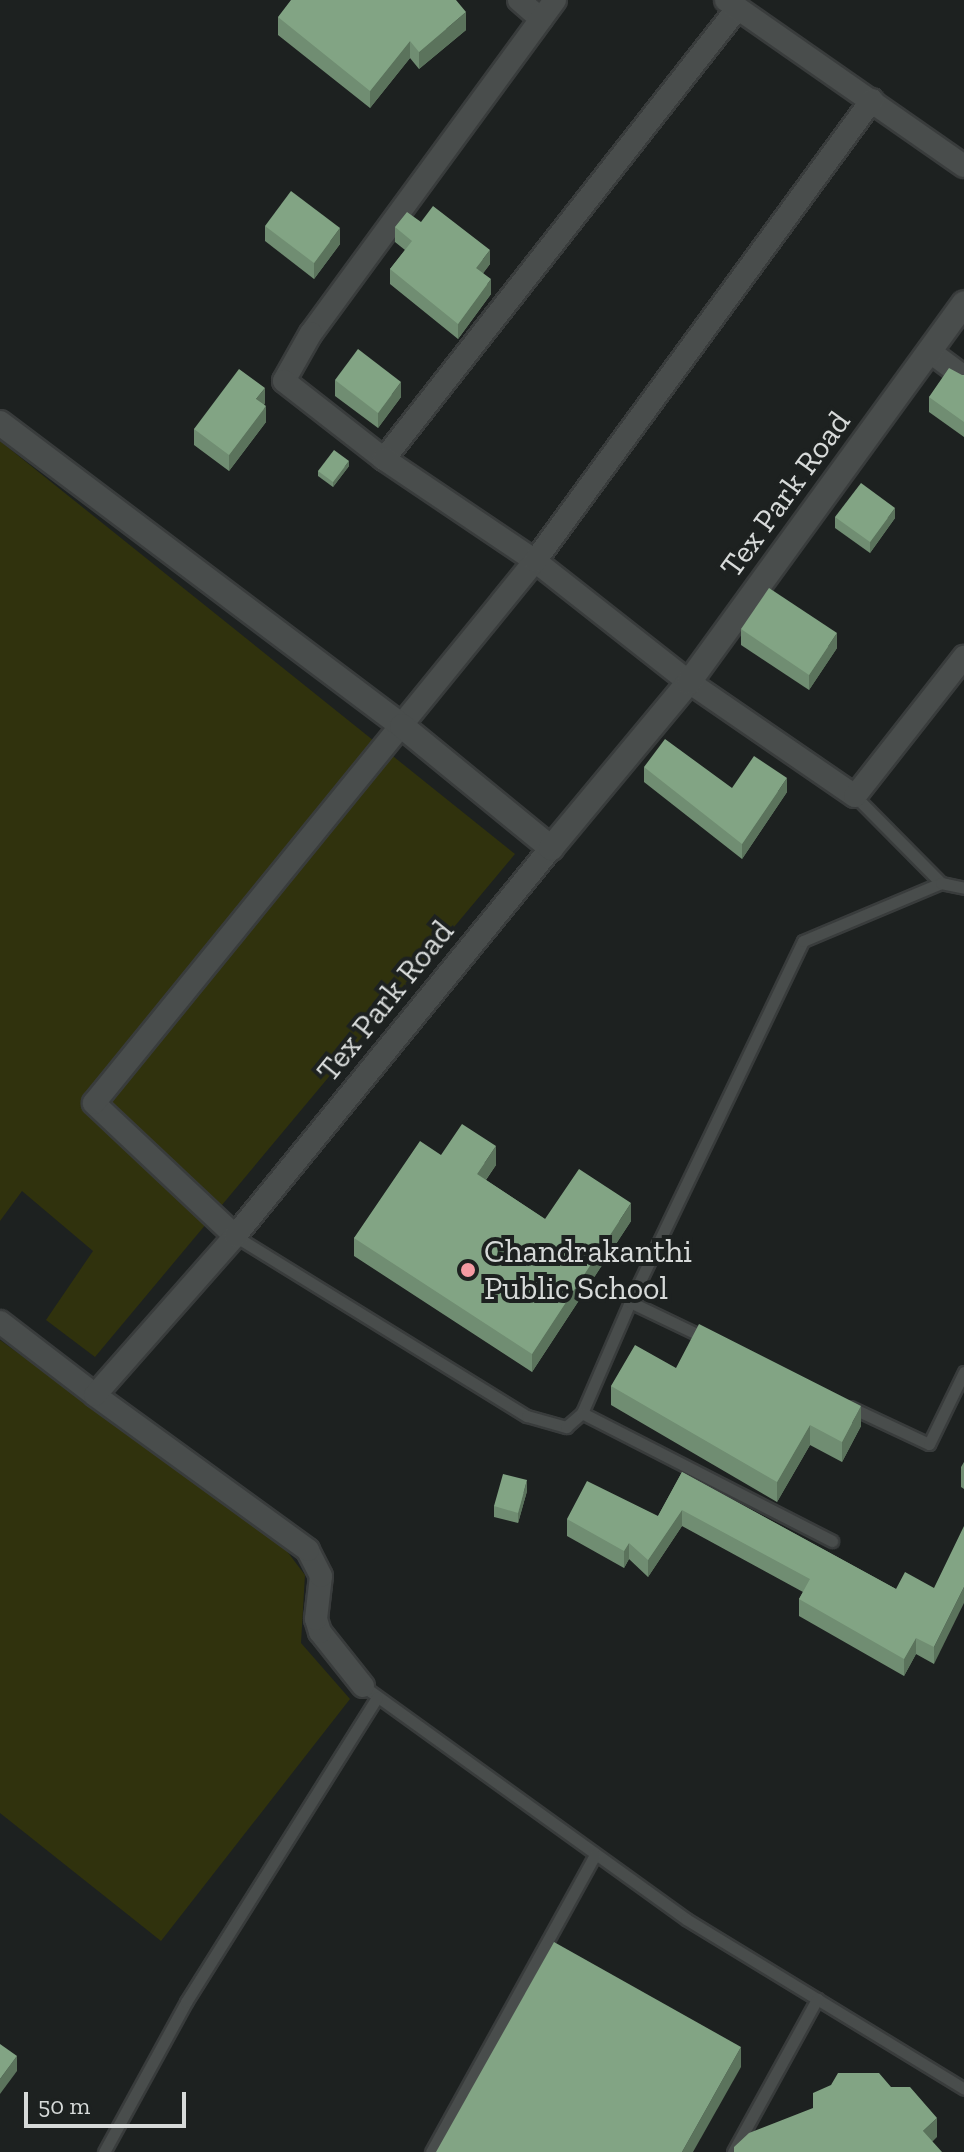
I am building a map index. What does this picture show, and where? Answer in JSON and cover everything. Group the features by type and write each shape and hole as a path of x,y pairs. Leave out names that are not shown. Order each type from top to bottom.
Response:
{"street":[{"path":"519,0 541,19"},
{"path":"555,0 311,333 284,381 384,459 535,561 689,682 855,796 964,657"},
{"path":"384,459 731,4 964,166"},
{"path":"235,1236 94,1103 535,561 872,100"},
{"name":"Tex Park Road","path":"95,1395 235,1236 689,682 964,303"},
{"path":"929,351 964,377"},
{"path":"0,423 402,726 551,848"},
{"path":"0,1322 308,1550 321,1576 316,1619 320,1632 370,1692"}],"lane":[{"path":"855,796 941,883 964,888"},
{"path":"235,1236 527,1416 566,1427 582,1413 630,1302 803,941 941,883"},
{"path":"630,1302 715,1343"},
{"path":"844,1404 929,1444 964,1372"},
{"path":"582,1413 832,1541"},
{"path":"104,2152 186,2002 370,1692 686,1919 964,2089"},
{"path":"431,2152 595,1855"},
{"path":"733,2152 817,1999"}],"green space":[{"path":"0,441 515,854 95,1357 46,1320 93,1251 22,1191 0,1221"},
{"path":"0,1340 280,1542 305,1575 301,1643 350,1699 161,1941 0,1813"}],"building":[{"path":"291,0 456,0 466,12 419,52 410,41 370,91 278,17"},
{"path":"291,191 340,228 314,263 265,226"},
{"path":"433,206 490,250 476,268 491,279 458,324 390,269 412,241 395,227 407,212 421,222"},
{"path":"358,349 401,382 378,413 335,380"},
{"path":"949,368 964,375 964,422 929,397"},
{"path":"239,369 265,388 256,399 266,406 229,455 194,429"},
{"path":"334,450 349,461 333,482 318,471"},
{"path":"861,483 895,508 870,542 835,517"},
{"path":"769,588 837,633 809,675 741,629"},
{"path":"665,739 732,788 754,756 787,778 742,844 644,767"},
{"name":"Chandrakanthi Public School","path":"462,1124 496,1146 477,1174 545,1219 579,1169 631,1203 532,1354 354,1238 420,1141 441,1155"},
{"path":"699,1324 861,1406 842,1442 810,1425 777,1482 611,1386 635,1345 676,1368"},
{"path":"682,1472 896,1589 905,1572 934,1588 964,1526 964,1587 934,1647 916,1638 904,1659 799,1599 810,1579 682,1510 648,1560 629,1543 624,1551 567,1519 587,1481 658,1516"},
{"path":"503,1474 527,1480 518,1513 494,1506"},
{"path":"554,1942 741,2047 682,2152 436,2152"},
{"path":"0,2044 17,2056 0,2079"},
{"path":"838,2073 879,2073 891,2087 910,2087 937,2118 923,2131 942,2152 734,2152 734,2147 749,2133 813,2108 813,2093 831,2085"}],"place":[{"name":"Chandrakanthi Public School","path":"468,1270"}]}
